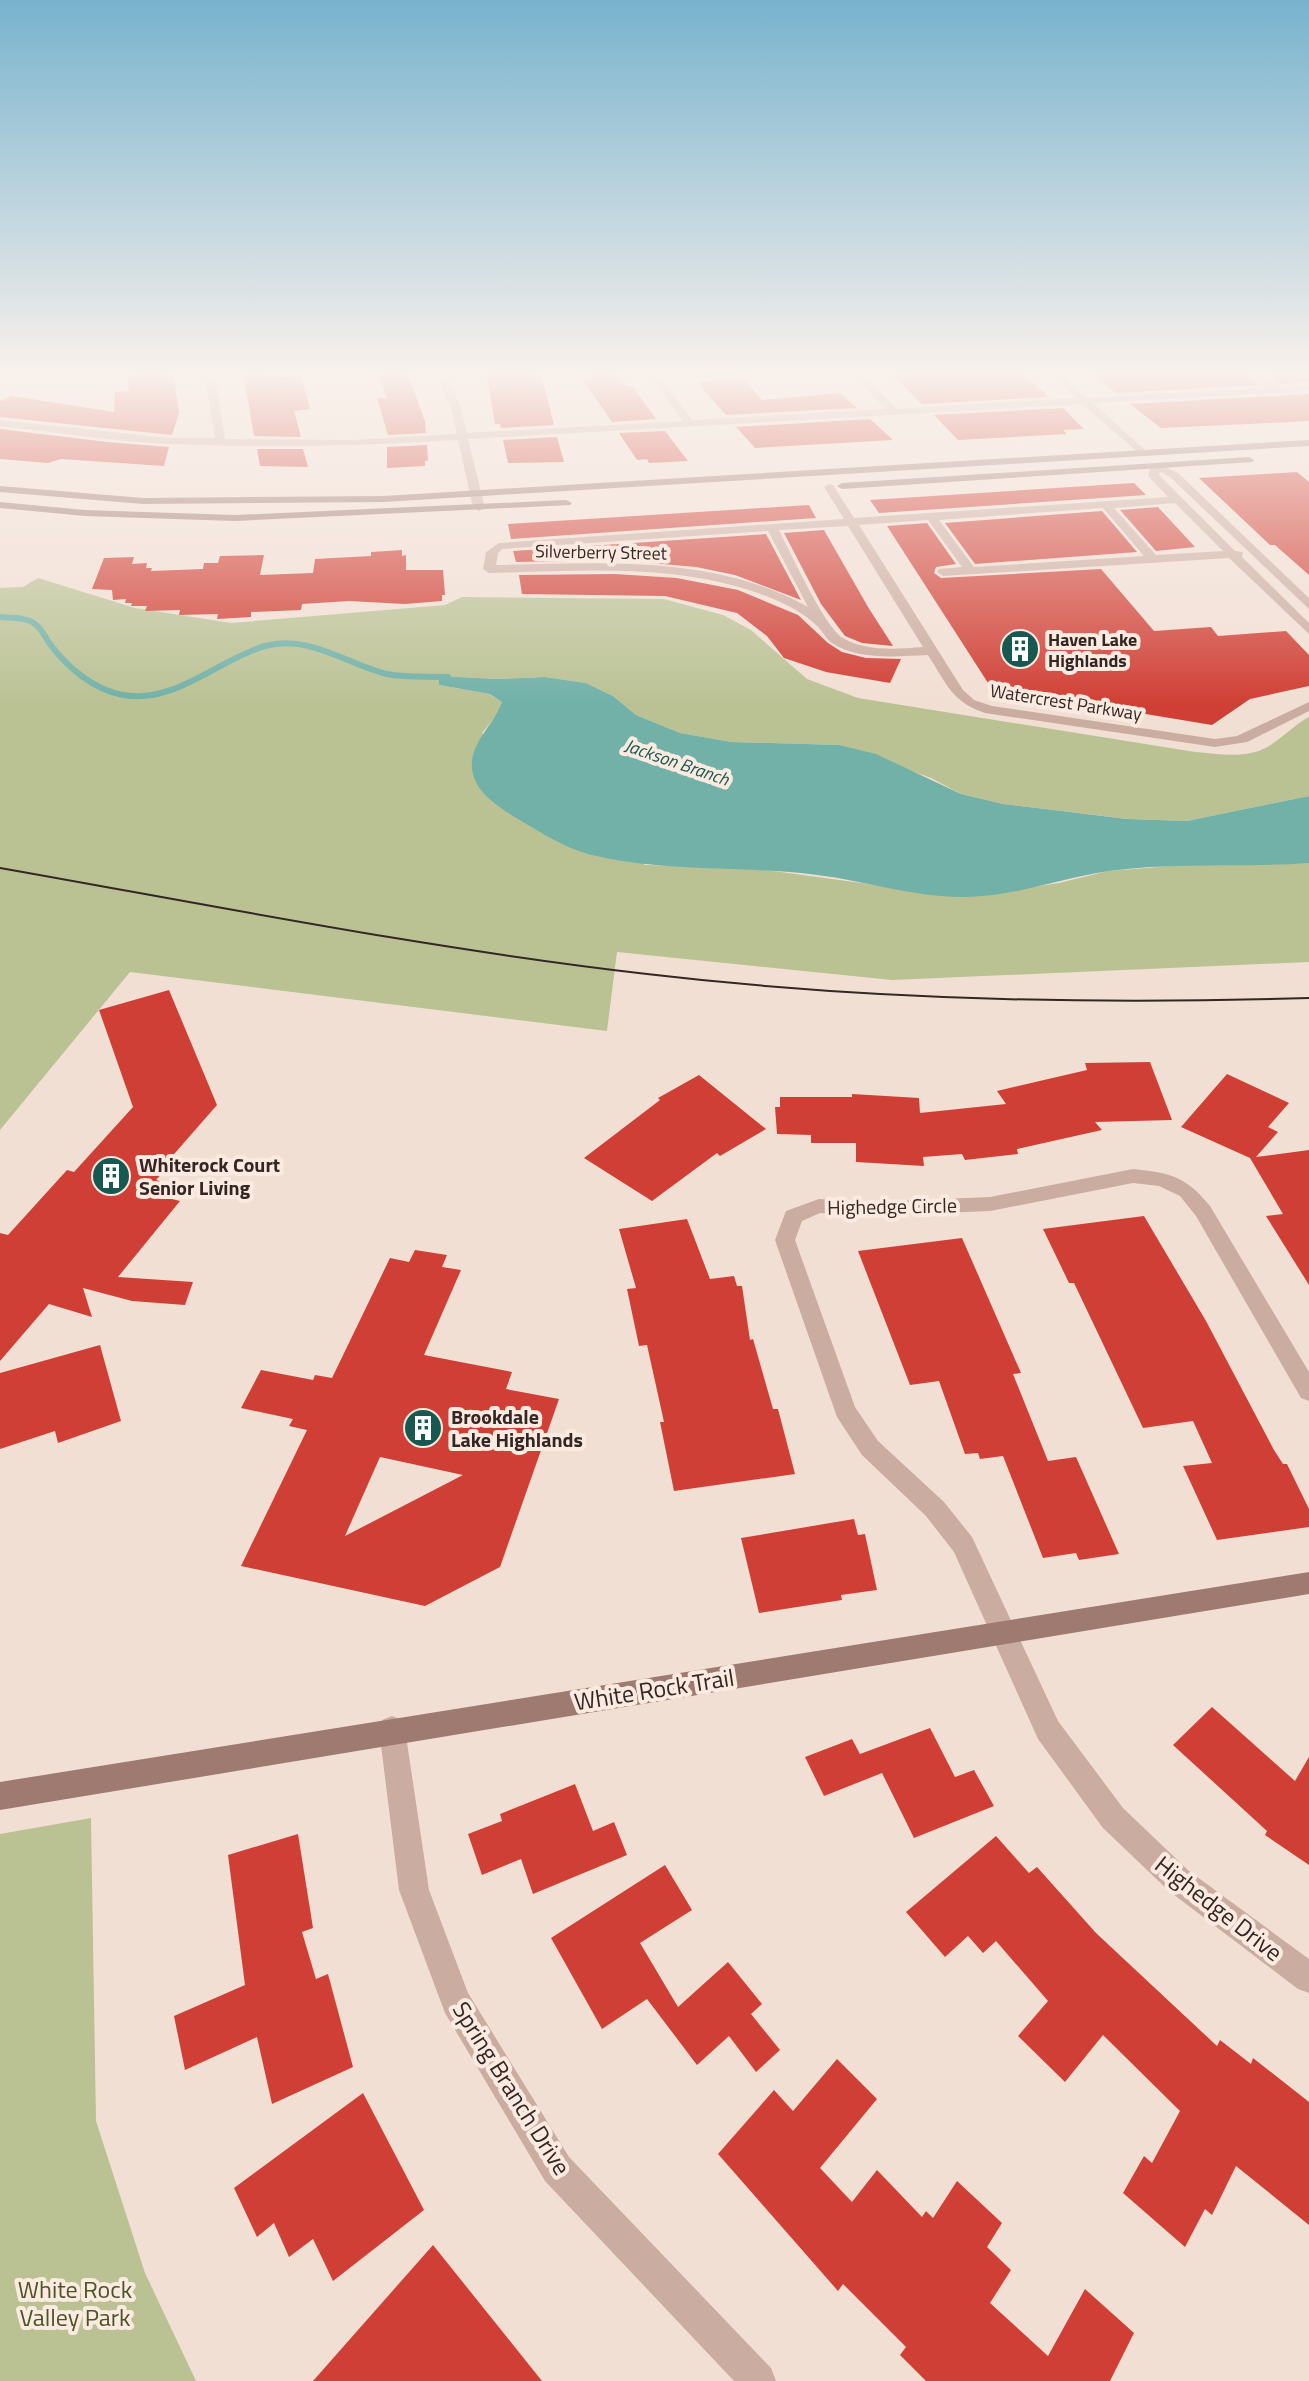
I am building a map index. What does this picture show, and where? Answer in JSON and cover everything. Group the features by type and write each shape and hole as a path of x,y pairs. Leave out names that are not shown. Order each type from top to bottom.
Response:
{"main road":[{"path":"0,489 143,501 226,503 476,494 671,482"},
{"path":"826,482 829,487"},
{"path":"813,488 905,482"},
{"path":"41,508 59,495"},
{"path":"0,505 85,513 235,518 574,502"},
{"name":"White Rock Trail","path":"0,1796 392,1729 1309,1583"}],"street":[{"path":"473,482 479,508"},
{"path":"1159,482 1309,630"},
{"path":"1181,482 1309,606"},
{"name":"Watercrest Parkway","path":"829,487 962,698 979,707 1234,743 1249,739 1276,719 1309,706"},
{"path":"822,623 772,528 1177,500"},
{"path":"1106,505 1153,559"},
{"path":"931,517 970,570"},
{"name":"Silverberry Street","path":"772,528 499,546 492,552 489,569 628,567 673,570 772,594 822,623 834,639 856,647 885,653 932,651"},
{"path":"943,572 1232,553 1259,556"},
{"path":"1288,609 1309,606"},
{"name":"Highedge Circle","path":"1005,1633 963,1545 935,1509 870,1448 845,1410 785,1240 793,1216 819,1206 871,1209 990,1204 1133,1176 1163,1179 1187,1191 1203,1211 1309,1392"},
{"name":"Highedge Drive","path":"1005,1633 1048,1730 1113,1818 1179,1881 1309,1978"},
{"name":"Spring Branch Drive","path":"392,1729 414,1890 456,2002 557,2169 758,2381"}],"green space":[{"path":"38,578 135,608 231,623 445,605 462,597 664,599 723,615 751,630 807,679 858,698 1195,752 1235,755 1254,752 1272,744 1309,717 1309,796 1187,821 1128,819 1003,804 961,794 931,778 839,745 732,742 680,733 636,715 613,696 586,683 545,677 498,679 439,676 439,685 490,694 502,702 499,712 482,733 645,865 744,867 965,897 1059,883 1108,871 1184,865 1309,863 1309,962 892,980 617,952 607,1031 130,972 0,1130 0,588 23,587"},
{"name":"White Rock Valley Park","path":"91,1818 96,2121 145,2273 196,2381 0,2381 0,1834"}],"water":[{"path":"439,676 498,679 545,677 586,683 613,696 636,715 680,733 732,742 839,745 876,754 961,794 1003,804 1127,819 1187,821 1309,796 1309,863 1134,868 1091,874 1003,894 948,897 817,875 645,864 588,854 518,819 495,804 480,789 472,761 479,740 502,702 490,694 439,685"}],"building":[{"path":"1203,482 1309,482 1309,575 1275,545 1270,545"},
{"path":"1134,483 1146,495 879,513 870,500"},
{"path":"809,505 816,518 511,539 508,524"},
{"path":"1158,507 1195,547 1156,551 1120,510"},
{"path":"1102,511 1137,552 975,564 945,523"},
{"path":"927,523 956,564 936,567 934,573 941,578 1101,569 1154,631 1211,627 1218,636 1286,631 1309,655 1309,686 1250,699 1212,725 995,689 990,686 887,526"},
{"path":"824,530 893,646 862,643 845,636 821,604 784,533"},
{"path":"766,534 801,600 735,575 696,567 616,560 516,562 513,551"},
{"path":"402,550 402,556 406,555 406,570 443,570 445,595 442,595 442,601 302,604 301,610 251,612 251,617 217,619 218,614 179,615 180,610 145,611 147,606 131,606 132,603 125,603 126,599 113,600 112,590 92,589 104,558 134,557 132,564 147,563 146,568 152,568 151,571 203,569 204,563 218,563 220,556 264,555 260,575 313,573 315,559 371,556 371,552"},
{"path":"615,574 677,578 738,590 798,615 842,652 866,658 901,659 890,683 826,672 784,658 767,636 737,613 665,596 522,594 519,575"},
{"name":"Whiterock Court Senior Living","path":"169,990 217,1105 161,1169 165,1170 156,1180 170,1184 160,1196 180,1201 118,1277 193,1282 185,1305 132,1301 83,1288 92,1317 49,1304 0,1361 0,1233 8,1235 67,1170 74,1172 133,1107 99,1010"},
{"path":"1150,1062 1172,1120 1095,1122 1102,1130 1017,1149 1018,1154 965,1160 962,1154 923,1157 924,1166 856,1162 856,1143 811,1143 811,1135 777,1134 775,1107 780,1107 780,1097 852,1097 852,1094 919,1098 920,1113 1006,1104 997,1091 1087,1070 1085,1063"},
{"path":"1227,1074 1289,1103 1268,1127 1278,1132 1256,1157 1309,1150 1309,1285 1266,1216 1283,1214 1250,1158 1181,1127"},
{"path":"699,1075 766,1129 720,1156 717,1153 652,1201 584,1158 660,1100 658,1098"},
{"path":"1144,1216 1206,1321 1274,1450 1283,1464 1287,1464 1309,1509 1309,1527 1217,1540 1183,1466 1212,1463 1193,1421 1143,1428 1074,1283 1069,1283 1043,1229"},
{"path":"687,1219 710,1279 734,1276 737,1286 742,1286 750,1340 753,1339 773,1409 778,1409 795,1474 674,1491 660,1422 664,1422 647,1345 639,1346 627,1289 636,1288 619,1229"},
{"path":"962,1238 1021,1373 1013,1374 1048,1461 1076,1457 1119,1554 1079,1560 1076,1553 1043,1558 1003,1456 980,1459 978,1453 965,1454 939,1381 910,1385 858,1251"},
{"name":"Brookdale Lake Highlands","path":"415,1250 447,1255 442,1267 461,1270 424,1355 512,1372 506,1389 559,1399 500,1567 425,1606 241,1566 307,1430 289,1426 293,1419 241,1408 261,1370 313,1380 315,1375 332,1378 390,1258 409,1262","holes":["380,1457 463,1475 345,1536"]},
{"path":"100,1345 121,1421 58,1443 55,1431 0,1449 0,1373"},
{"path":"854,1519 858,1535 865,1534 877,1590 841,1595 842,1600 759,1613 741,1538"},
{"path":"1212,1707 1295,1781 1309,1757 1309,1865 1265,1835 1267,1831 1173,1745"},
{"path":"930,1728 955,1777 974,1770 994,1806 914,1838 882,1773 824,1796 805,1757 852,1739 860,1754"},
{"path":"575,1784 593,1831 614,1822 627,1855 533,1894 521,1859 482,1875 468,1834 502,1821 500,1814"},
{"path":"298,1834 313,1928 302,1932 316,1979 328,1974 353,2067 272,2104 257,2037 185,2070 174,2016 245,1985 228,1855"},
{"path":"996,1836 1029,1873 1037,1867 1096,1933 1217,2046 1220,2040 1251,2064 1253,2058 1309,2102 1309,2225 1236,2166 1212,2215 1205,2209 1185,2247 1123,2193 1144,2156 1152,2163 1180,2111 1103,2035 1065,2082 1018,2036 1048,2001 996,1941 983,1953 968,1936 945,1957 906,1912"},
{"path":"665,1865 692,1910 640,1943 678,2007 728,1962 762,2004 751,2014 780,2050 756,2072 729,2036 697,2065 647,1999 602,2029 551,1938"},
{"path":"837,2059 877,2099 820,2168 852,2202 877,2170 922,2217 926,2211 933,2218 957,2181 1002,2223 987,2247 1011,2270 990,2303 1048,2356 1085,2289 1134,2333 1110,2381 926,2381 900,2355 906,2347 843,2284 838,2291 718,2154 774,2090 793,2111"},
{"path":"363,2093 424,2210 333,2281 313,2239 289,2257 274,2223 257,2237 234,2188"},
{"path":"433,2245 542,2381 313,2381"}],"waterway":[{"name":"Jackson Branch","path":"0,617 23,619 35,624 73,669 92,683 123,695 161,693 196,679 247,652 281,643 312,647 387,674 448,677"}],"tram line":[{"path":"0,868 404,939 566,964 730,983 978,998 1143,1001 1309,998"}],"place":[{"name":"Haven Lake Highlands","path":"1020,649"},
{"name":"Whiterock Court Senior Living","path":"111,1176"},
{"name":"Brookdale Lake Highlands","path":"423,1428"}]}
